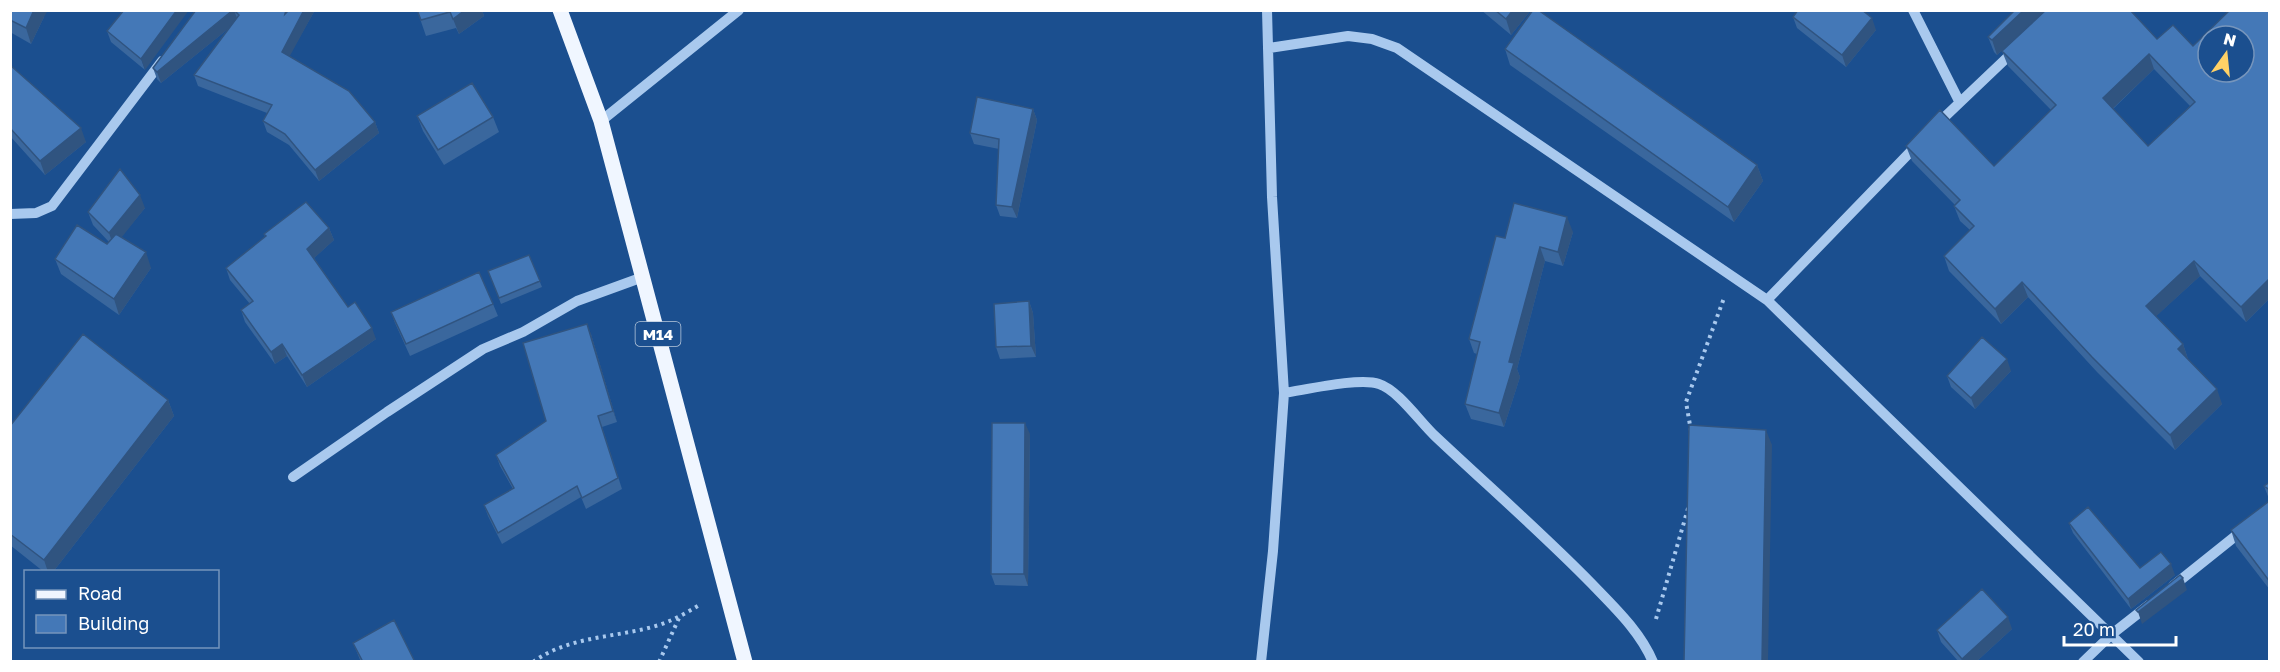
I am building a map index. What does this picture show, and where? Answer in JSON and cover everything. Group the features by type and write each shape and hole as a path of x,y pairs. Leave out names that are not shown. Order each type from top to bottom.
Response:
{"main road":[{"name":"M14","path":"560,10 601,121 745,662"}],"street":[{"path":"601,121 739,10"},
{"path":"1261,662 1273,551 1284,393 1272,197 1267,10"},
{"path":"1913,10 1959,101"},
{"path":"1269,48 1348,36 1372,39 1397,48 1767,300 2139,662"},
{"path":"1767,300 1959,101 2024,41"},
{"path":"10,214 36,213 52,206 169,52"},
{"path":"293,477 387,412 483,350 523,332 577,301 643,277"},
{"path":"1284,393 1354,383 1376,382 1387,388 1432,434 1559,550 1618,612 1648,648 1653,662"},
{"path":"2168,590 2251,523"},
{"path":"2083,662 2112,634 2158,597"}],"path":[{"path":"1692,433 1686,402 1732,276"},
{"path":"1648,648 1691,497"},
{"path":"533,662 564,646 657,626 679,617 726,591"},
{"path":"659,662 679,617"}],"building":[{"path":"10,10 34,10 26,28 10,20"},
{"path":"124,10 177,10 141,59 107,31"},
{"path":"196,10 233,10 157,72 153,68"},
{"path":"234,10 286,10 285,14 289,10 304,10 282,52 349,91 375,122 315,170 285,134 263,121 272,105 194,75 239,15"},
{"path":"417,10 465,10 453,19 450,12 421,20"},
{"path":"1495,10 1513,10 1506,19"},
{"path":"1533,10 1538,10 1757,165 1728,207 1505,49"},
{"path":"1798,10 1862,10 1872,18 1842,55 1793,17"},
{"path":"2015,10 2024,10 1992,40 1988,37"},
{"path":"2046,10 2130,10 2157,39 2173,25 2193,46 2196,43 2196,84 2256,84 2256,24 2216,24 2230,10 2270,10 2270,278 2241,307 2194,261 2146,306 2183,344 2178,349 2217,389 2170,435 2092,357 2022,282 1995,309 1944,256 1974,226 1954,206 1960,200 1906,146 1940,110 1994,166 2056,105 2002,51","holes":["2149,54 2195,102 2148,146 2103,98"]},
{"path":"10,65 81,128 40,161 10,128"},
{"path":"472,83 493,117 438,150 417,116"},
{"path":"977,97 1033,109 1012,207 996,205 999,139 970,133"},
{"path":"120,169 140,195 109,233 88,212"},
{"path":"306,202 329,228 307,249 348,307 355,302 372,328 302,375 282,344 271,352 241,310 253,301 226,268 266,236 264,234"},
{"path":"1514,203 1567,217 1558,252 1540,247 1509,362 1514,363 1499,413 1465,404 1480,342 1469,339 1496,236 1505,238"},
{"path":"77,225 107,244 116,234 146,252 114,299 55,259"},
{"path":"529,255 540,281 499,298 488,271"},
{"path":"479,272 493,304 406,344 391,312"},
{"path":"1029,301 1031,346 996,347 994,304"},
{"path":"587,324 613,411 598,416 618,478 582,498 577,486 498,533 484,505 514,488 496,455 546,421 523,343"},
{"path":"83,334 168,400 44,560 10,534 10,426"},
{"path":"1982,337 2007,359 1971,398 1947,376"},
{"path":"992,423 1025,423 1024,574 991,574"},
{"path":"1689,425 1766,430 1762,662 1684,662"},
{"path":"2270,482 2270,490 2264,486"},
{"path":"2270,498 2270,582 2231,530 2268,502"},
{"path":"2088,507 2140,568 2161,552 2171,564 2128,599 2069,523"},
{"path":"2180,575 2183,578 2138,612 2136,610"},
{"path":"1982,589 2008,617 1962,659 1937,630"},
{"path":"394,620 415,662 363,662 353,643"}]}
